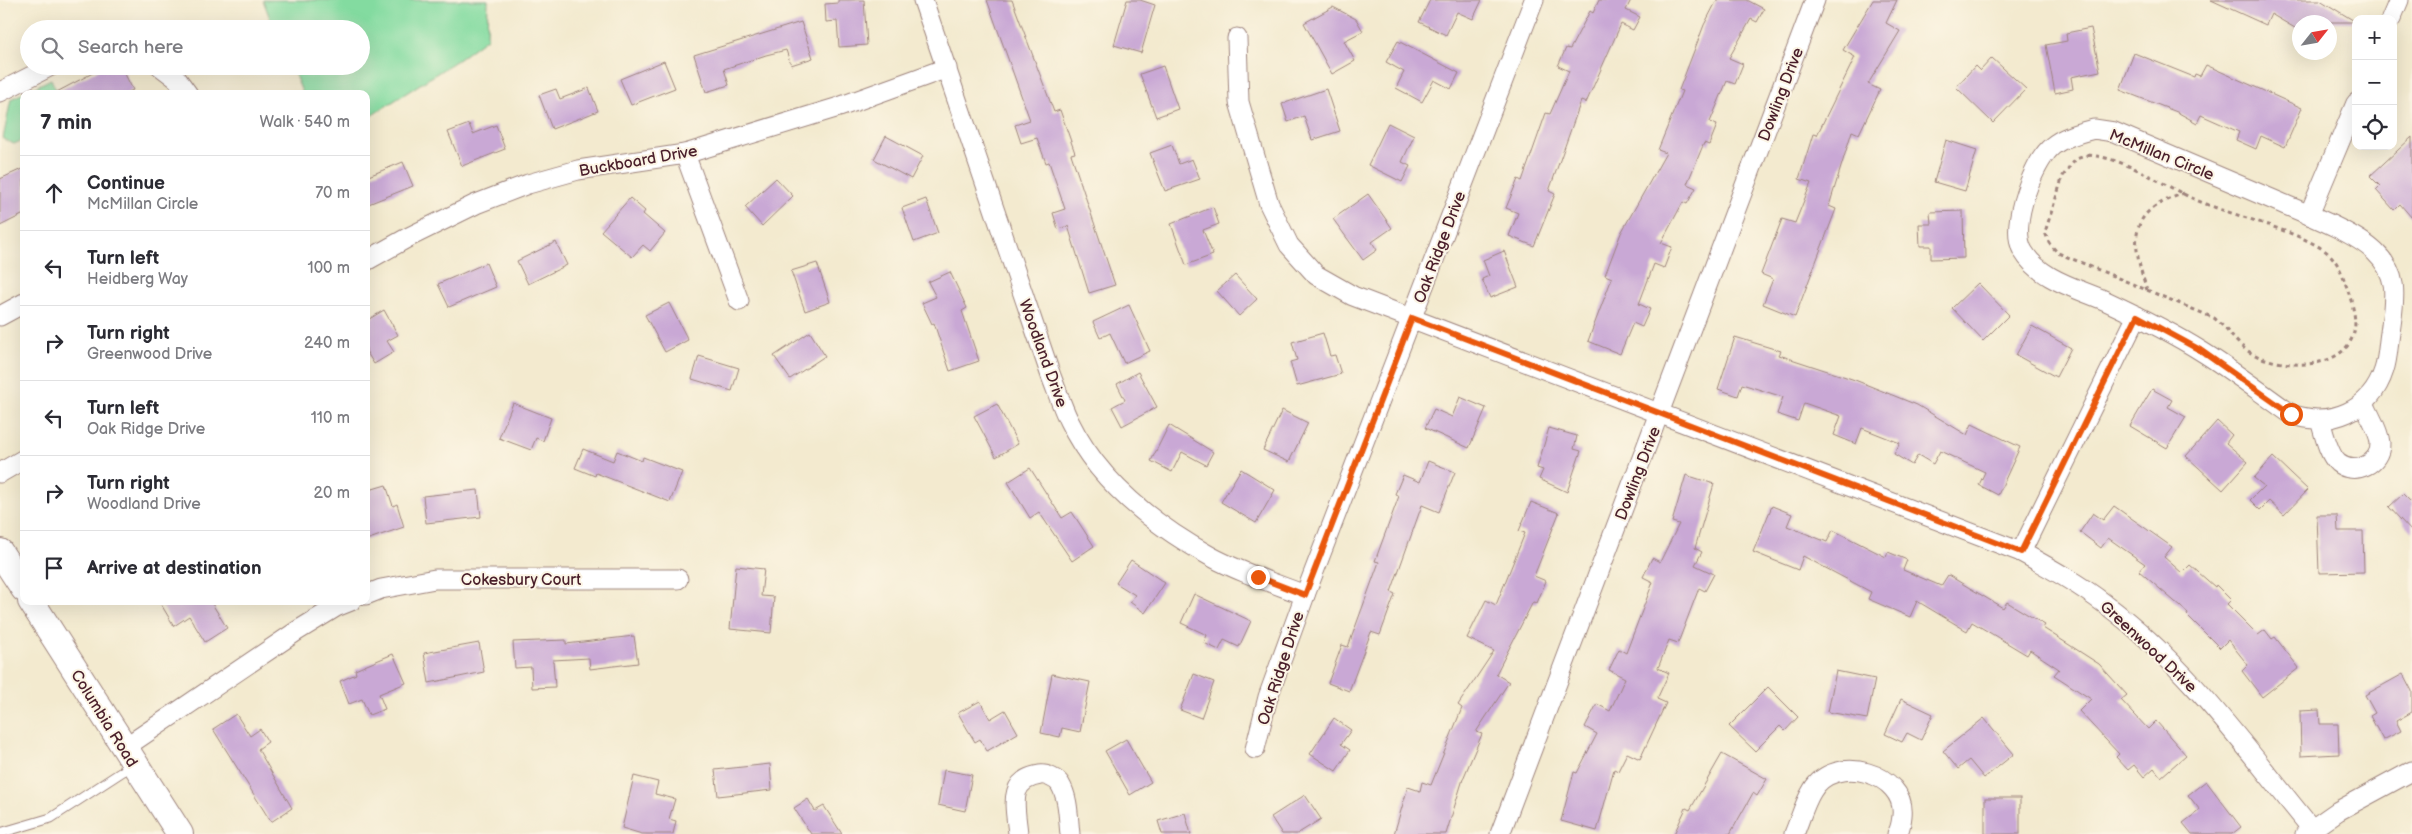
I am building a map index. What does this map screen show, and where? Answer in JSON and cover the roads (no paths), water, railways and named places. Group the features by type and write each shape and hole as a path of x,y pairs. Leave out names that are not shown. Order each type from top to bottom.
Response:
{"main road":[{"path":"0,552 20,583"},
{"name":"Columbia Road","path":"34,605 180,834"}],"street":[{"name":"Woodland Drive","path":"923,0 1051,376 1070,422 1097,465 1127,498 1174,534 1211,557 1305,595"},
{"name":"Oak Ridge Drive","path":"1255,749 1268,697 1305,595 1534,0"},
{"name":"Dowling Drive","path":"1500,834 1815,0"},
{"path":"2393,15 2399,0"},
{"name":"Greenwood Drive","path":"1238,38 1240,102 1269,204 1289,245 1316,275 1353,296 1660,412 2021,552 2060,573 2106,604 2161,653 2208,702 2308,831"},
{"name":"Buckboard Drive","path":"370,259 476,204 528,184 578,170 685,154 839,107 947,68"},
{"path":"0,92 33,75"},
{"path":"172,75 185,90"},
{"path":"2309,215 2355,105"},
{"name":"McMillan Circle","path":"2094,129 2114,132 2309,215 2373,250 2387,264 2394,283 2394,303 2385,368 2377,387 2364,403 2351,412 2335,418 2320,420 2306,420 2291,414 2200,350 2137,316 2063,284 2039,270 2022,250 2019,225 2022,201 2040,159 2055,143 2073,134 2094,129"},
{"path":"685,154 739,301"},
{"path":"0,316 20,305"},
{"path":"2021,552 2137,316"},
{"path":"2320,420 2333,457 2339,463 2354,469 2362,468 2375,458 2380,442 2364,403"},
{"path":"0,473 20,461"},
{"name":"Cokesbury Court","path":"370,594 435,579 678,579"},
{"path":"129,756 297,631 341,605"},
{"path":"1794,834 1812,790 1828,776 1851,769 1877,775 1895,791 1903,809 1900,829 1896,834"},
{"path":"2308,831 2412,771"},
{"path":"1018,834 1014,798 1018,786 1030,776 1044,774 1059,782 1065,796 1070,834"}],"lane":[{"path":"0,833 51,818 129,756"}]}
